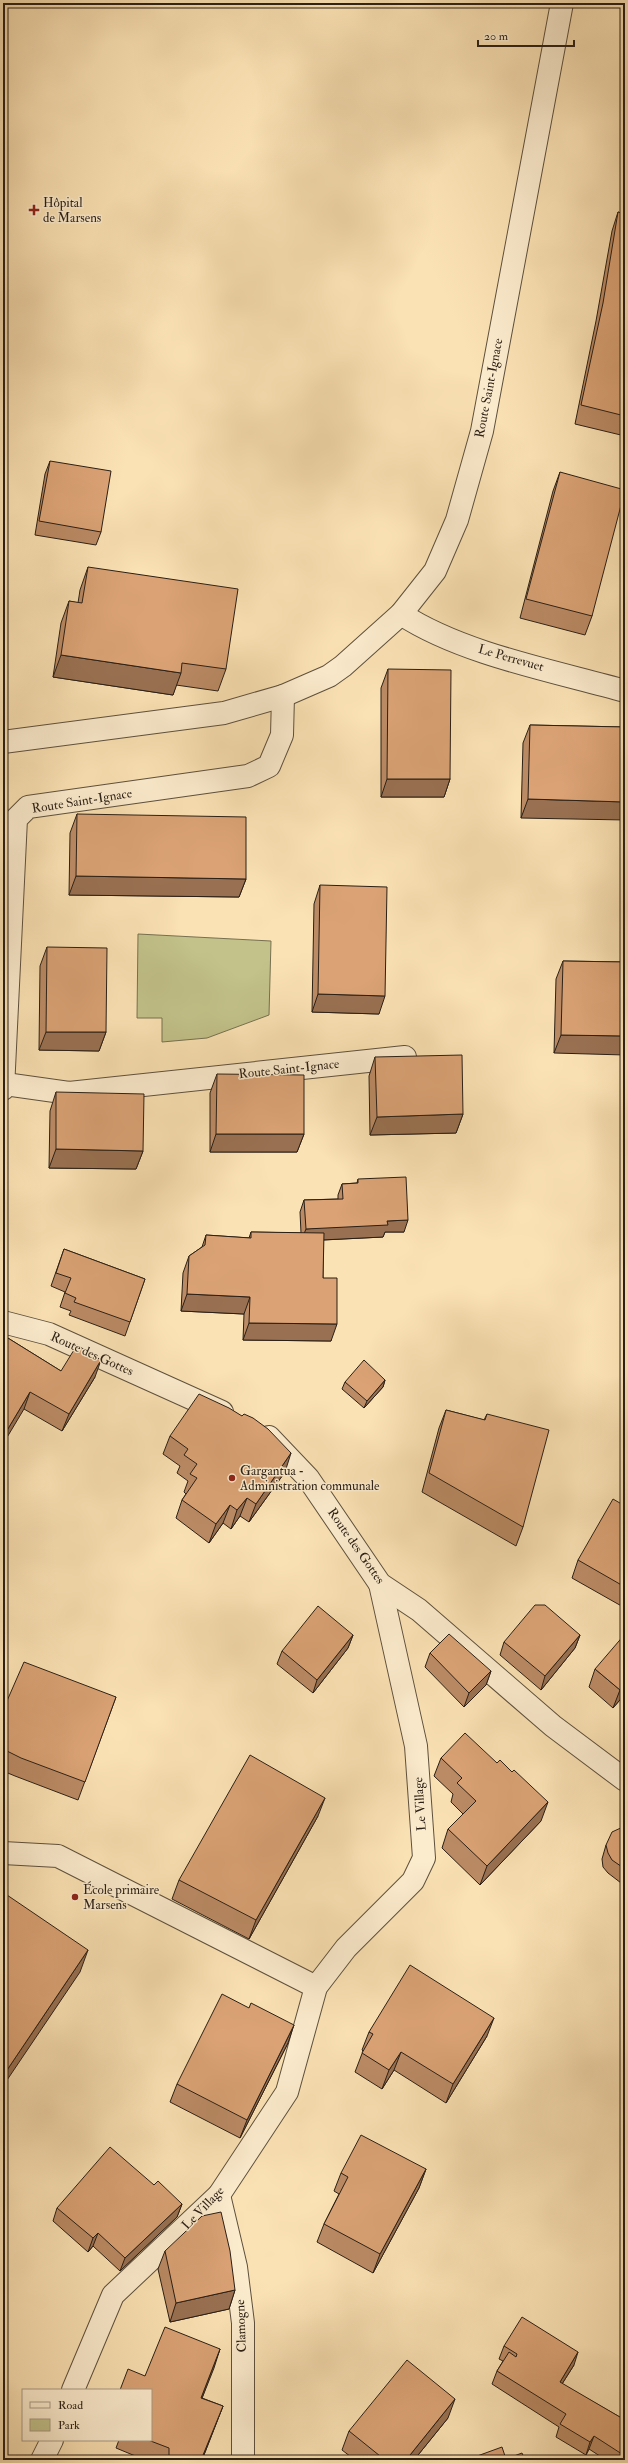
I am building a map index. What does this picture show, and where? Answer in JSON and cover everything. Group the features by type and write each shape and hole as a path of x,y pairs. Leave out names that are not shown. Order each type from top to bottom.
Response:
{"street":[{"name":"Route Saint-Ignace","path":"3,742 224,713 282,696 329,676 401,614 435,571 457,520 482,431 562,3"},
{"name":"Le Perrevuet","path":"401,614 418,626 465,645 625,691"},
{"name":"Route Saint-Ignace","path":"282,696 282,735 269,766 262,770 248,776 28,807 16,819 4,1087 69,1093 406,1057"},
{"name":"Route des Gottes","path":"3,1322 49,1334 262,1430 308,1478 380,1584 419,1610 553,1726 625,1780"},
{"name":"Le Village","path":"73,2389 113,2295 219,2195 287,2092 316,1987 346,1948 413,1881 424,1858 416,1746 380,1584"},
{"path":"3,1853 58,1856 89,1870 316,1987"},
{"name":"Clamogne","path":"219,2195 236,2267 243,2323 243,2460"},
{"path":"42,2460 52,2441"}],"green space":[{"path":"138,934 271,941 269,1015 207,1038 162,1042 162,1018 137,1018"}],"building":[{"path":"618,212 625,214 625,416 581,405 603,303"},
{"path":"50,461 111,471 101,532 39,521"},
{"path":"560,472 625,490 592,616 526,599"},
{"path":"88,567 238,589 226,669 182,663 181,673 61,655 69,601 82,603"},
{"path":"388,669 451,670 450,779 387,779"},
{"path":"530,725 625,727 625,802 528,799"},
{"path":"77,814 246,817 246,879 76,876"},
{"path":"320,885 387,887 385,996 318,994"},
{"path":"47,947 107,948 106,1032 46,1032"},
{"path":"563,961 625,962 625,1036 561,1035"},
{"path":"462,1055 463,1114 377,1117 375,1057"},
{"path":"217,1074 304,1075 304,1134 216,1134"},
{"path":"56,1092 144,1094 143,1151 56,1149"},
{"path":"406,1177 408,1220 387,1221 388,1225 306,1229 304,1200 343,1199 342,1184 358,1183 358,1179"},
{"path":"251,1232 324,1233 323,1278 337,1278 337,1324 249,1323 250,1297 187,1294 189,1256 205,1245 206,1235 251,1238"},
{"path":"64,1249 145,1279 130,1322 74,1302 76,1298 65,1293 71,1278 56,1273"},
{"path":"3,1335 61,1371 77,1345 101,1360 69,1414 30,1392 3,1437"},
{"path":"364,1360 385,1380 367,1401 345,1382"},
{"name":"Gargantua - Administration communale","path":"199,1394 229,1408 242,1416 244,1414 253,1418 268,1429 291,1453 256,1504 247,1498 237,1510 230,1505 216,1524 182,1500 197,1478 190,1474 197,1464 184,1455 188,1449 170,1436"},
{"path":"446,1410 485,1420 487,1414 549,1430 523,1527 429,1473"},
{"path":"613,1499 625,1506 625,1587 578,1560"},
{"path":"535,1605 545,1605 580,1635 545,1676 504,1642"},
{"path":"318,1606 353,1635 317,1680 282,1651"},
{"path":"449,1634 491,1671 469,1693 430,1653"},
{"path":"625,1634 625,1684 620,1690 595,1669"},
{"path":"24,1662 116,1697 85,1782 21,1758 3,1749 3,1710"},
{"path":"465,1733 497,1763 500,1760 512,1772 514,1770 548,1802 487,1866 448,1829 476,1801 457,1783 462,1778 441,1758"},
{"path":"250,1755 325,1798 256,1920 179,1880"},
{"path":"625,1826 625,1869 612,1860 606,1845 612,1832"},
{"path":"7,1895 88,1950 3,2076 3,1902"},
{"path":"410,1965 494,2018 453,2084 401,2052 389,2070 362,2053 373,2034 369,2032"},
{"path":"222,1994 249,2008 251,2003 294,2025 247,2120 177,2084"},
{"path":"361,2135 426,2169 380,2254 324,2224 348,2177 341,2173"},
{"path":"110,2147 154,2185 158,2181 182,2204 125,2258 98,2233 93,2238 57,2208"},
{"path":"221,2212 230,2251 235,2290 176,2303 165,2251 202,2216"},
{"path":"522,2317 578,2352 560,2382 625,2420 625,2456 594,2436 590,2442 560,2424 566,2414 497,2371 509,2352 516,2357 517,2354 504,2346"},
{"path":"165,2327 220,2349 201,2398 223,2406 201,2460 169,2460 169,2448 151,2441 152,2441 152,2389 120,2389 128,2369 145,2376"},
{"path":"407,2360 455,2399 406,2460 385,2460 349,2431"},
{"path":"502,2447 506,2459 522,2453 525,2460 469,2460 469,2459"}],"place":[{"name":"Hôpital de Marsens","path":"34,210"},
{"name":"Gargantua - Administration communale","path":"232,1478"},
{"name":"École primaire Marsens","path":"75,1897"}]}
